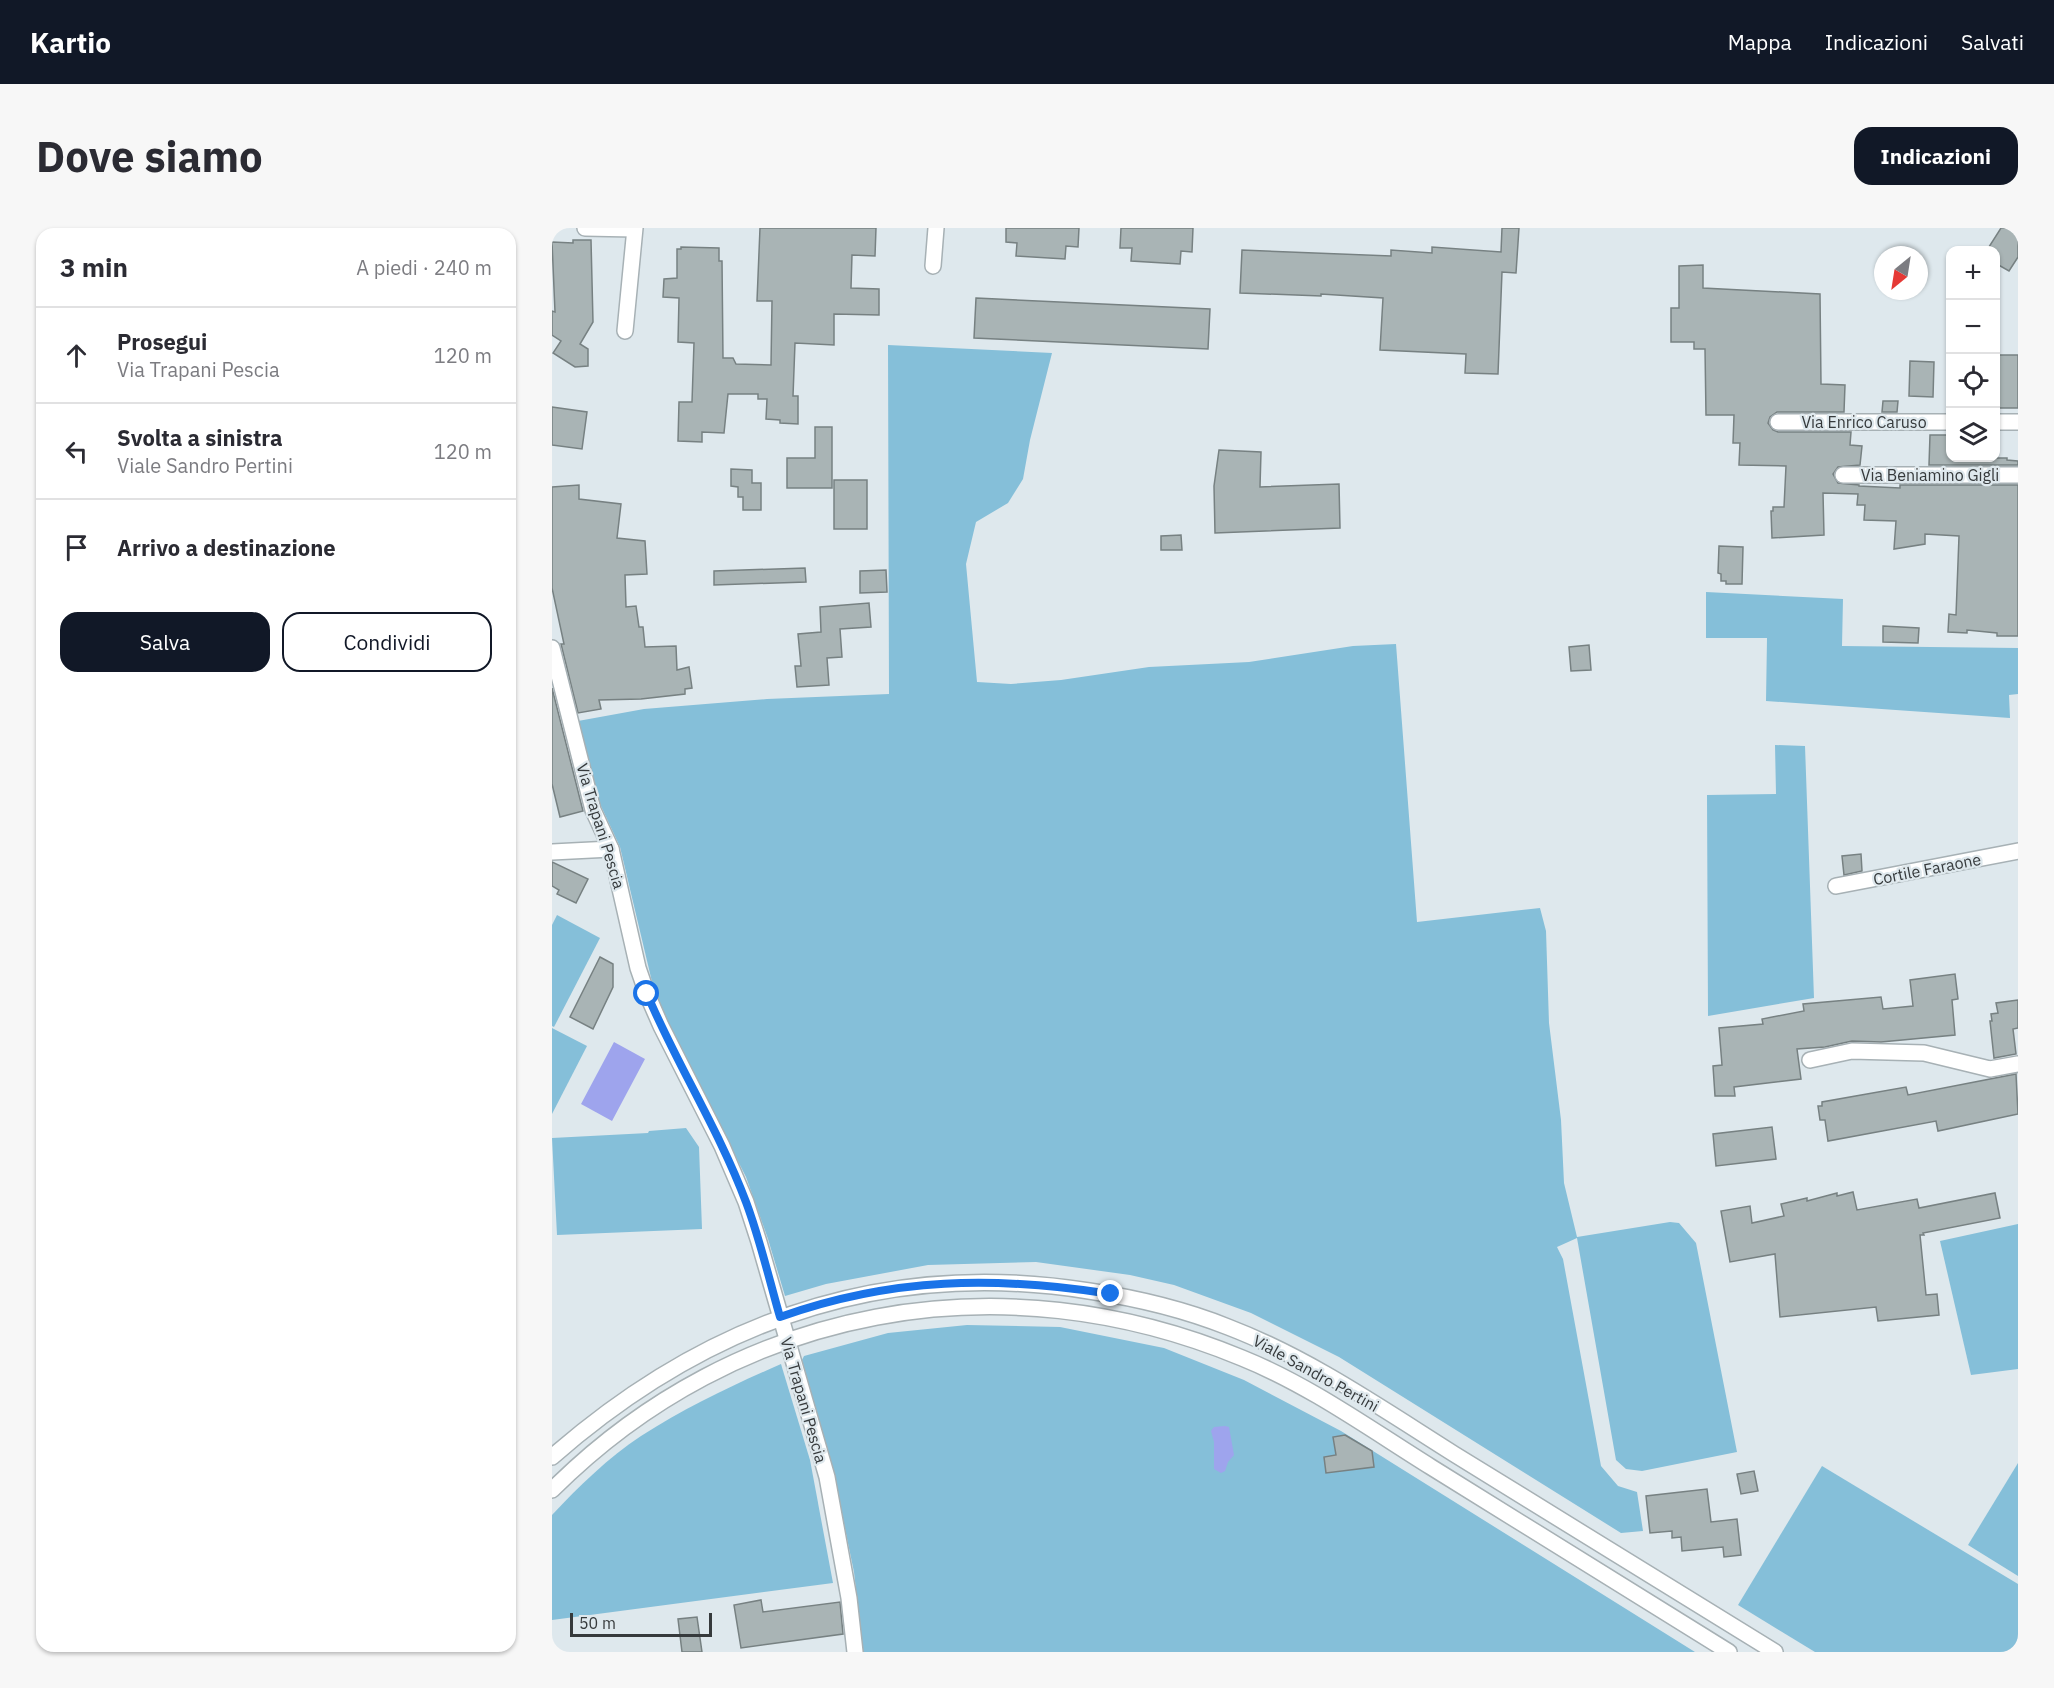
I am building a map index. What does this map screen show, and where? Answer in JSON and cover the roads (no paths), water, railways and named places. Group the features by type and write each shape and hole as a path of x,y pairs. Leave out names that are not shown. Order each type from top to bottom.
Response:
{"street":[{"path":"585,228 634,229 625,331"},
{"path":"933,266 936,228"},
{"name":"Via Enrico Caruso","path":"1778,422 1946,422"},
{"path":"2000,422 2018,422"},
{"name":"Via Beniamino Gigli","path":"1843,475 2018,475"},
{"name":"Via Trapani Pescia","path":"552,648 593,810 611,849 638,968 661,1026 722,1146 746,1202 788,1341 827,1477 849,1599 855,1652"},
{"path":"552,852 611,849"},
{"name":"Cortile Faraone","path":"1836,886 2018,851"},
{"path":"1810,1060 1852,1051 1924,1053 1990,1069 2018,1064"},
{"name":"Viale Sandro Pertini","path":"552,1457 583,1430 654,1380 703,1351 780,1317 816,1305 884,1290 950,1282 990,1281 1066,1287 1111,1294 1188,1313 1227,1326 1321,1372 1775,1652"},
{"name":"Viale Sandro Pertini","path":"552,1490 586,1457 619,1431 670,1397 715,1373 788,1341 833,1327 894,1314 937,1308 1034,1307 1076,1312 1147,1326 1246,1359 1309,1392 1729,1652"}],"water":[{"path":"614,1042 645,1059 612,1121 581,1104"},
{"path":"1214,1427 1229,1427 1234,1455 1225,1471 1221,1473 1214,1469 1214,1442 1211,1431"}]}
